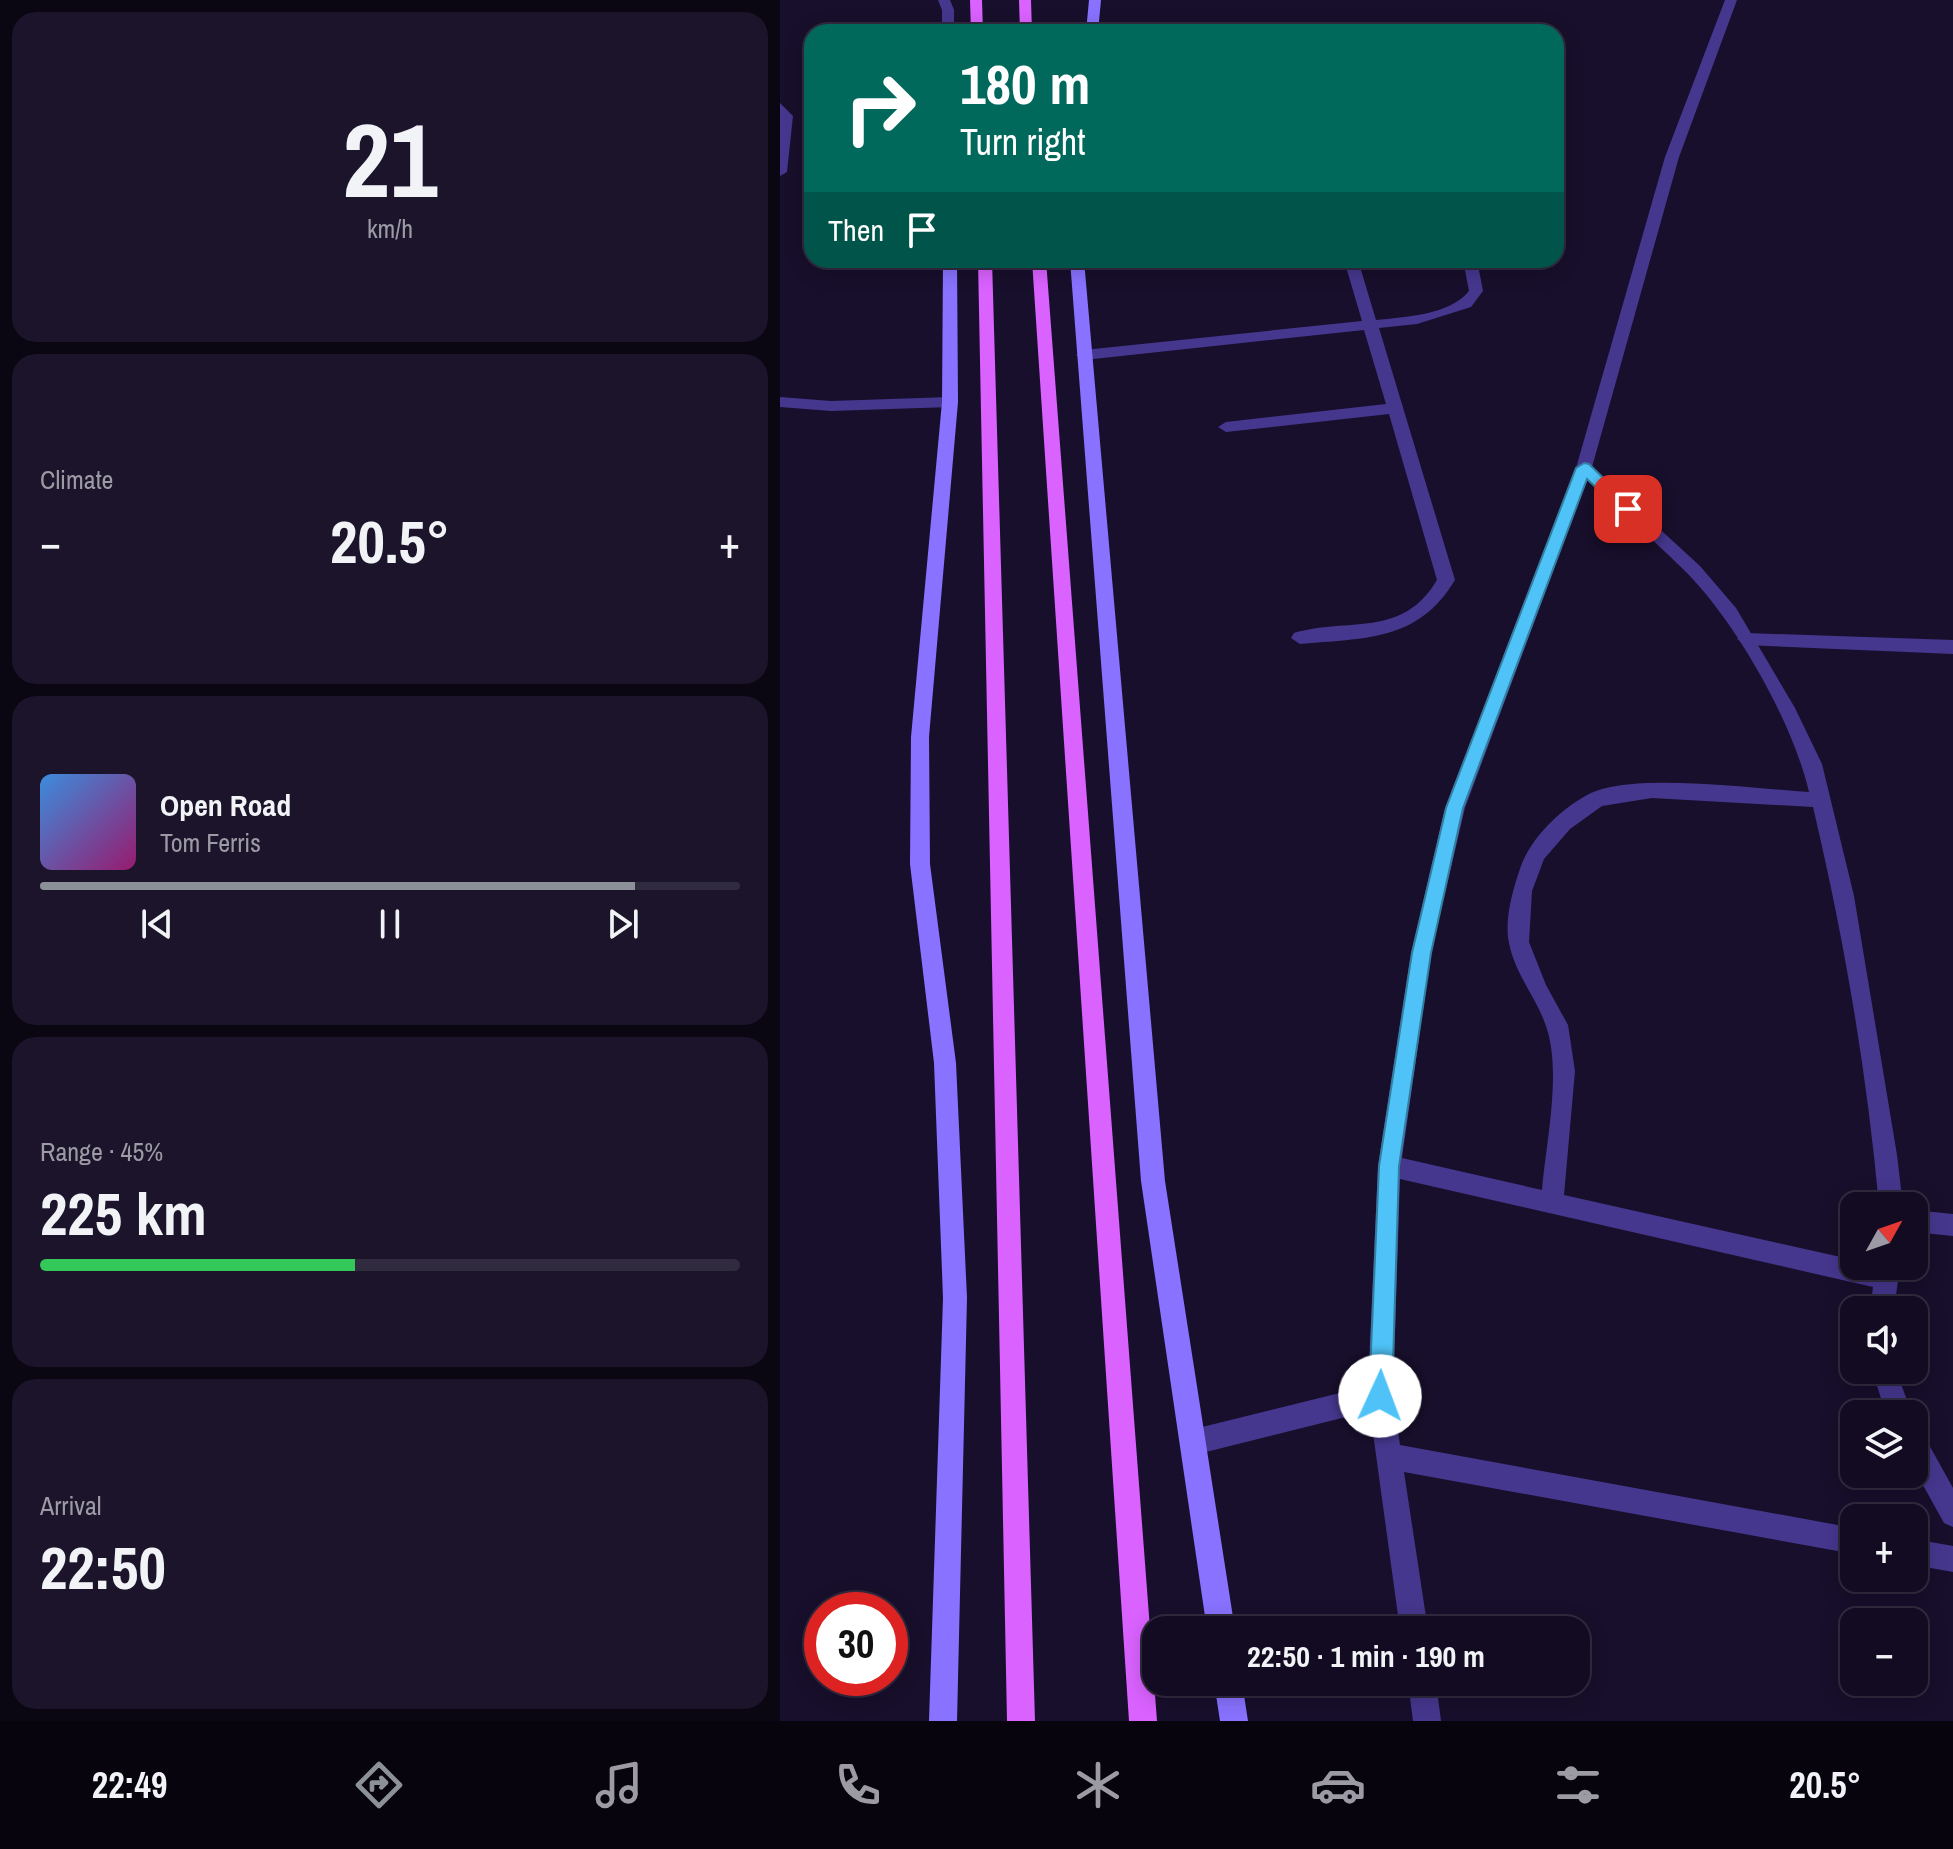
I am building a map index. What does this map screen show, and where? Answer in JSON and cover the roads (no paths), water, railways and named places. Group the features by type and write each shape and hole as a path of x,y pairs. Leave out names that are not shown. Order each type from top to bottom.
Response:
{"main road":[{"path":"976,0 977,24"},
{"path":"1025,0 1026,24"},
{"path":"985,268 1021,1721"},
{"path":"1040,268 1143,1721"}],"street":[{"path":"944,0 948,24"},
{"path":"1093,24 1095,0"},
{"path":"1412,1616 1380,1396 1389,1166 1421,953 1455,808 1584,468 1672,157 1731,0"},
{"path":"780,107 787,116 780,172"},
{"path":"943,1721 955,1298 945,1063 920,864 920,753 950,402 950,268"},
{"path":"1078,268 1153,1181 1219,1616"},
{"path":"1300,638 1388,627 1414,617 1429,606 1446,580 1354,268"},
{"path":"1084,355 1372,326 1430,317 1466,304 1476,291 1472,268"},
{"path":"780,402 843,406 950,402"},
{"path":"1226,427 1396,408"},
{"path":"1584,468 1694,570 1730,612 1786,708 1812,764 1844,896 1890,1192"},
{"path":"1746,639 1953,647"},
{"path":"1552,1203 1564,1071 1557,1025 1536,988 1519,942 1522,891 1535,855 1563,823 1597,799 1652,790 1820,800"},
{"path":"1389,1166 1840,1262"},
{"path":"1928,1222 1953,1225"},
{"path":"1194,1442 1380,1396"},
{"path":"1389,1456 1840,1538"},
{"path":"1928,1468 1953,1514"},
{"path":"1928,1555 1953,1559"},
{"path":"1230,1696 1234,1721"},
{"path":"1424,1696 1427,1721"}]}
